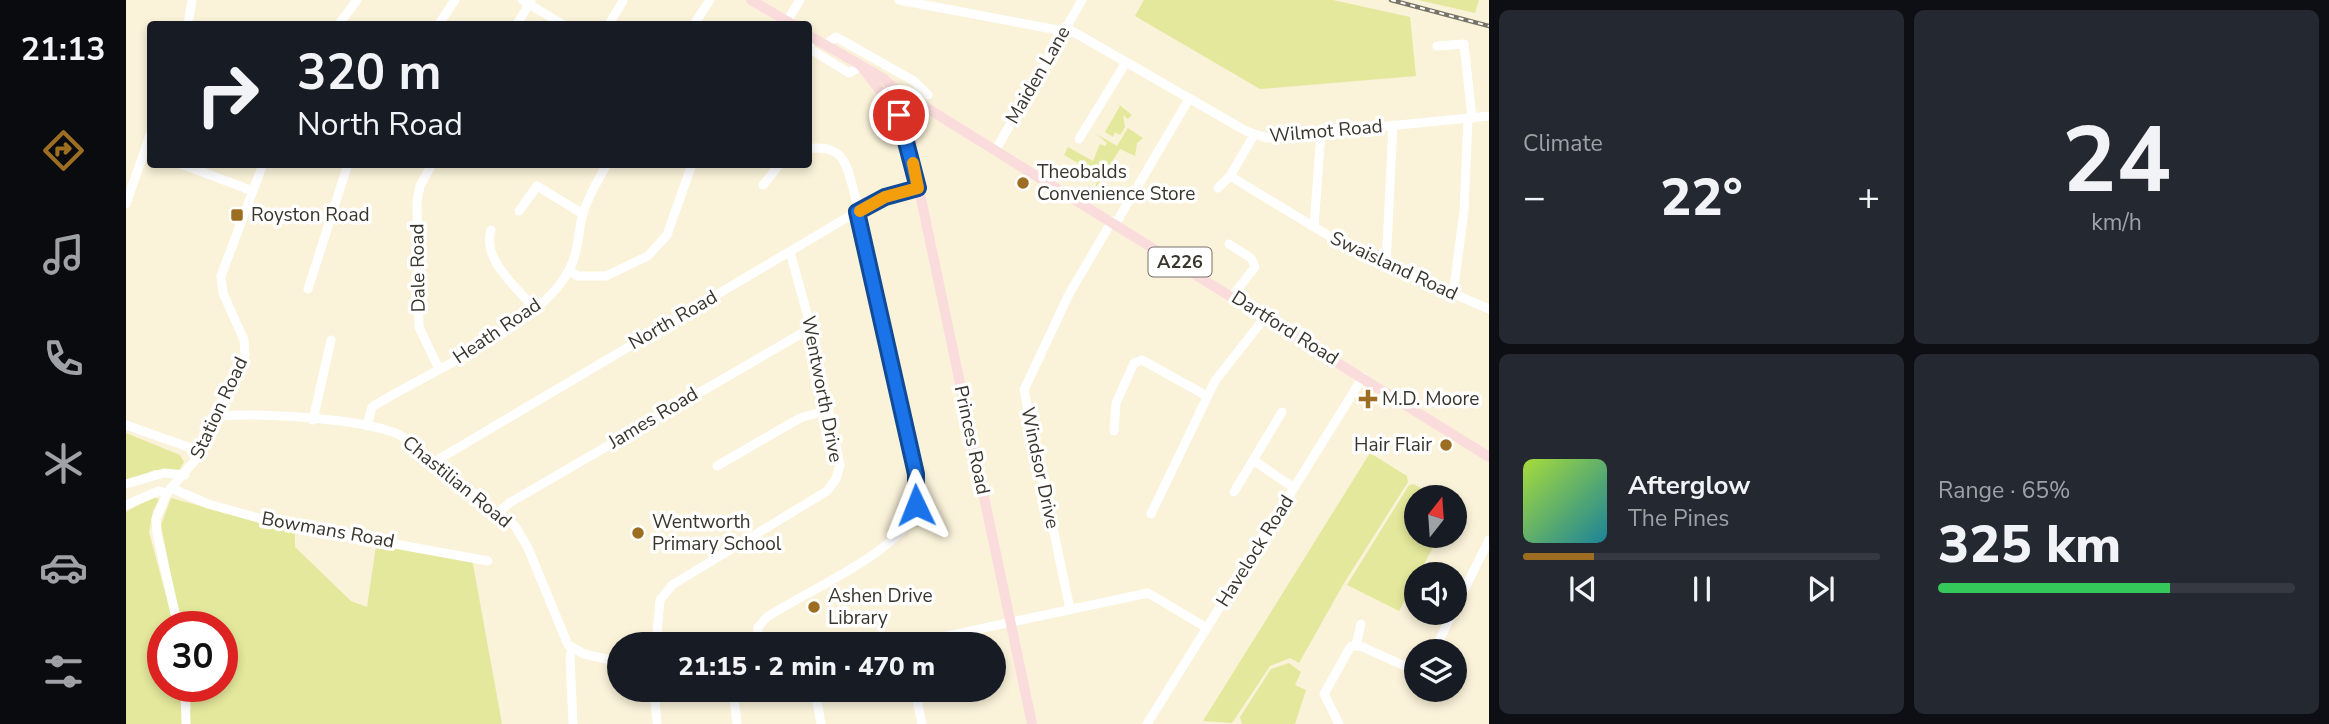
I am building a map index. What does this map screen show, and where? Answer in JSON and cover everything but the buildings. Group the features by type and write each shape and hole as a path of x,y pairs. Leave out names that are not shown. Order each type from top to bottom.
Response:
{"main road":[{"path":"751,0 786,21"},
{"name":"Dartford Road","path":"812,36 883,78 936,115 1233,295 1489,457"},
{"path":"861,66 898,113"},
{"path":"898,113 899,101 910,99"},
{"name":"Princes Road","path":"910,99 915,115 912,156"},
{"name":"Dartford Road","path":"898,113 909,119 915,115 936,115"},
{"name":"Princes Road","path":"898,113 912,156 1032,724"}],"street":[{"path":"188,21 192,0"},
{"path":"341,21 357,0"},
{"path":"441,21 455,0"},
{"path":"696,21 710,0"},
{"path":"790,21 800,0"},
{"path":"899,0 1064,29"},
{"name":"Maiden Lane","path":"995,151 1082,0"},
{"path":"518,21 528,1 558,21"},
{"path":"611,21 624,1"},
{"name":"Wilmot Road","path":"1064,29 1254,135 1267,138 1489,116"},
{"path":"825,45 836,37 914,81 928,95"},
{"path":"1437,46 1464,44 1470,118 1464,211 1453,294"},
{"path":"812,51 849,73 861,66"},
{"path":"1079,139 1125,64"},
{"path":"883,78 890,66"},
{"name":"Windsor Drive","path":"1070,609 1024,390 1069,294 1189,99"},
{"path":"1386,266 1393,125"},
{"path":"1314,228 1321,132"},
{"path":"1218,188 1230,176 1254,135"},
{"path":"758,632 758,627 767,617 887,545 905,527 916,505 916,474 849,169 842,158 832,150 812,149"},
{"path":"126,204 147,152"},
{"path":"192,168 253,191"},
{"name":"Station Road","path":"169,490 185,475 202,452 223,397 243,362 245,348 223,293 221,275 262,168"},
{"path":"308,289 347,168"},
{"name":"Dale Road","path":"430,168 420,186 417,201 419,327 439,369"},
{"name":"Heath Road","path":"367,426 372,407 535,309 555,291 569,271 583,214 591,192 605,168"},
{"path":"569,271 578,276 606,276 648,256 667,235 691,168"},
{"path":"763,185 776,168"},
{"name":"Swaisland Road","path":"1230,176 1314,228 1386,266 1489,309"},
{"path":"519,211 537,186 583,214"},
{"name":"North Road","path":"434,462 858,211 885,197 918,188"},
{"path":"491,230 489,243 496,264 535,309"},
{"path":"1229,244 1251,258 1255,267 1233,295"},
{"name":"Wentworth Drive","path":"657,632 660,600 672,585 827,491 836,479 839,465 828,410 811,328 790,252"},
{"path":"1151,514 1215,381 1266,316"},
{"name":"James Road","path":"498,513 520,497 811,328"},
{"path":"313,420 331,340"},
{"path":"1114,431 1116,403 1134,363 1142,360 1207,396"},
{"name":"Havelock Road","path":"1147,724 1363,377"},
{"path":"717,466 800,418 828,410"},
{"path":"1234,492 1282,412"},
{"name":"Chastilian Road","path":"217,416 245,414 313,420 383,428 400,435 498,513 522,537 563,637 572,649"},
{"path":"126,425 202,452"},
{"path":"1253,460 1294,488"},
{"path":"126,484 163,473 185,475"},
{"path":"126,505 159,491 169,490"},
{"path":"169,490 158,511 156,531 175,611"},
{"name":"Bowmans Road","path":"169,490 270,521 488,561"},
{"path":"1467,585 1489,540"},
{"path":"965,632 1152,593 1207,628"},
{"path":"1339,724 1325,697 1345,652 1356,645 1361,624"},
{"path":"1356,645 1404,666"},
{"path":"573,724 570,657 572,649 607,658"},
{"path":"185,702 186,724"},
{"path":"655,702 657,724"},
{"path":"734,702 737,724"},
{"path":"817,702 821,724"},
{"path":"917,702 922,724"}],"green space":[{"path":"1144,0 1333,0 1410,17 1416,76 1260,89 1135,16"},
{"path":"1418,0 1479,0 1475,13"},
{"path":"1117,103 1132,115 1128,119 1123,115 1125,127 1120,135 1115,132 1113,137 1105,132 1120,106"},
{"path":"1128,128 1143,138 1137,143 1135,156 1120,149 1095,189 1097,181 1075,168 1078,163 1064,155 1068,147 1093,161 1100,144 1105,146 1107,143 1096,134 1117,146"},
{"path":"126,433 180,455 184,462 179,470 154,470 126,482"},
{"path":"1370,453 1407,476 1408,482 1344,583 1299,663 1290,658 1270,666 1232,723 1203,721"},
{"path":"1404,493 1404,548 1433,548 1425,562 1404,562 1404,602 1399,611 1347,585"},
{"path":"153,497 159,499 153,511 149,532 170,611 147,611 147,702 183,702 184,709 191,709 190,702 238,702 238,611 178,611 161,525 171,498 295,532 295,547 351,601 367,607 377,539 472,559 502,724 126,724 126,512"},
{"path":"1289,663 1301,672 1295,685 1306,690 1295,724 1242,724 1240,717 1271,669"}],"railway":[{"path":"1391,0 1489,26"}],"slow traffic":[{"path":"860,211 885,197 918,188 913,163"}],"place":[{"name":"Theobalds Convenience Store","path":"1023,183"},
{"name":"Royston Road","path":"237,215"},
{"name":"M.D. Moore","path":"1368,399"},
{"name":"Hair Flair","path":"1446,445"},
{"name":"Wentworth Primary School","path":"638,533"},
{"name":"Ashen Drive Library","path":"814,607"}],"route":[{"path":"899,115 912,156 918,188 885,197 857,212 916,474 916,505"}]}
